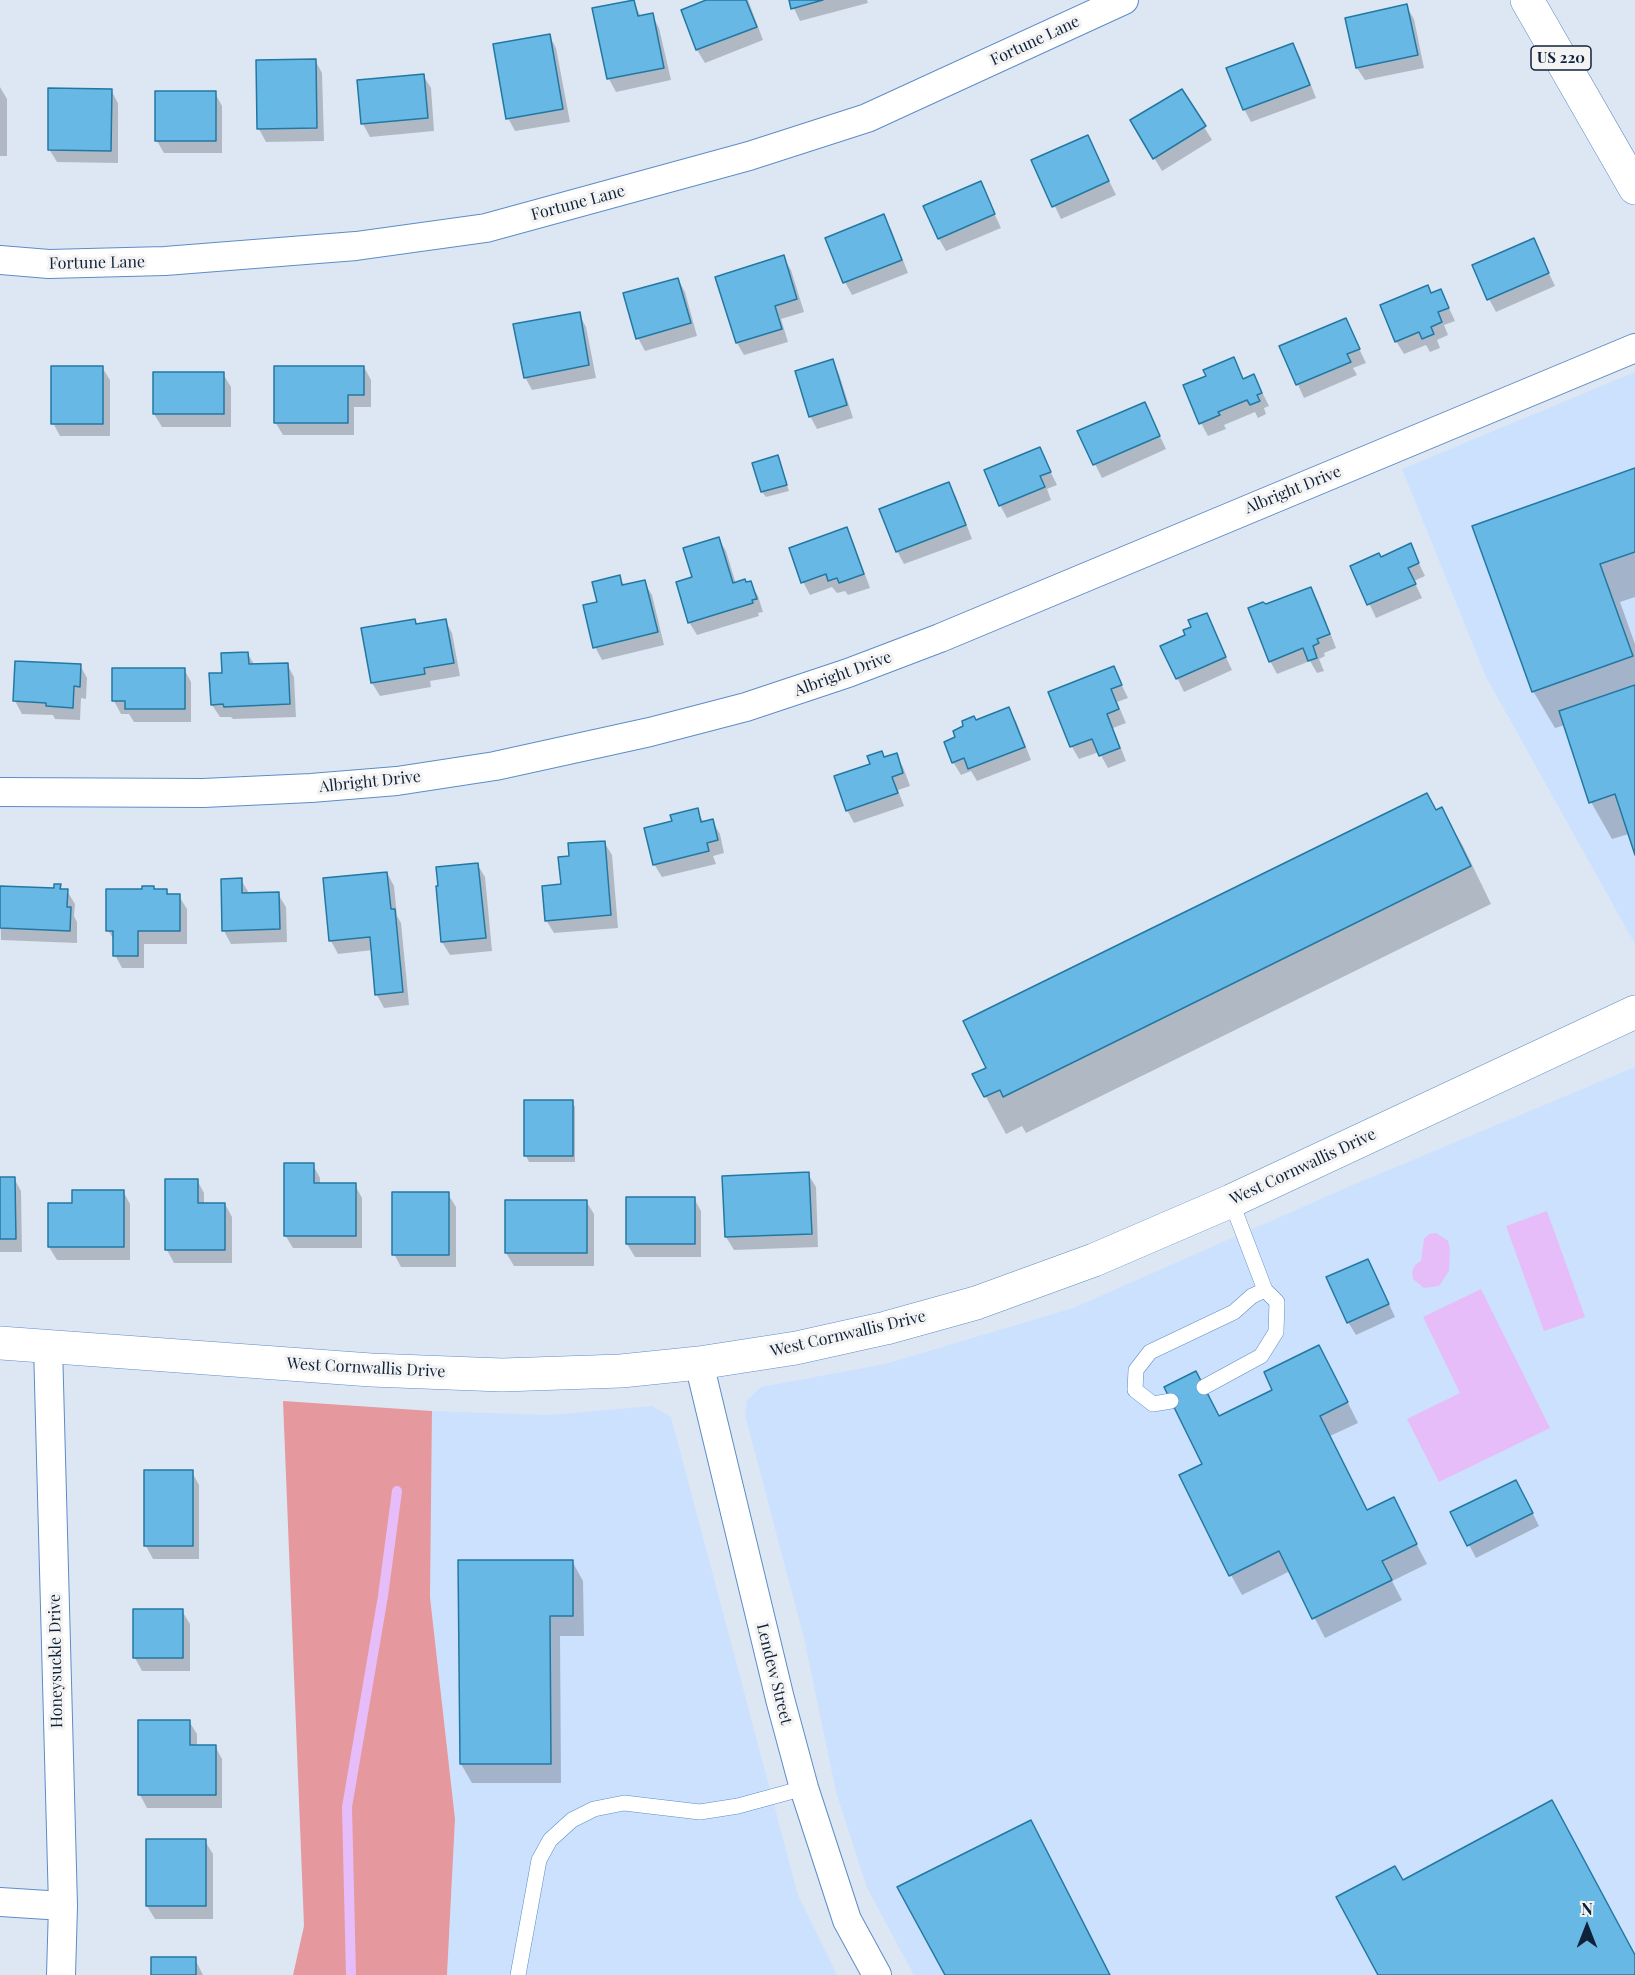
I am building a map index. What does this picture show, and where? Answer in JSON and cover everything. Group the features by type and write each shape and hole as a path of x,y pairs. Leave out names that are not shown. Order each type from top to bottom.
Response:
{"street":[{"name":"Fortune Lane","path":"0,260 49,264 165,261 356,246 486,228 749,156 867,118 1124,0"},
{"name":"US 220","path":"1527,0 1635,188"},
{"name":"Albright Drive","path":"0,792 203,793 397,781 506,764 650,732 746,707 848,673 940,638 1635,348"},
{"name":"West Cornwallis Drive","path":"0,1343 371,1370 502,1375 621,1371 699,1363 796,1348 886,1329 975,1303 1094,1260 1231,1201 1635,1012"},
{"name":"Honeysuckle Drive","path":"48,1346 63,1906 61,1975"},
{"name":"Lendew Street","path":"699,1363 780,1699 804,1788 847,1920 877,1975"},
{"path":"0,1902 63,1906"}],"lane":[{"path":"1204,1387 1262,1356 1276,1332 1277,1302 1265,1290 1231,1201"},
{"path":"1171,1401 1153,1404 1135,1390 1136,1370 1150,1352 1234,1312 1252,1296 1265,1290"},
{"path":"518,1975 539,1860 550,1840 572,1820 594,1809 624,1803 700,1812 738,1806 804,1788"}],"shaded area":[{"path":"1635,372 1635,944 1486,677 1402,469"},
{"path":"1635,1067 1635,1975 914,1975 867,1888 836,1792 804,1638 745,1415 747,1400 761,1387 885,1364 1073,1308 1348,1187"},
{"path":"1547,1211 1585,1317 1544,1331 1506,1226"},
{"path":"1436,1233 1448,1241 1449,1271 1439,1286 1424,1288 1413,1279 1412,1272 1415,1265 1421,1261 1424,1239 1429,1234"},
{"path":"1481,1289 1550,1428 1439,1482 1407,1419 1460,1393 1423,1317"},
{"path":"283,1401 432,1411 430,1597 455,1819 447,1975 293,1975 304,1926"},
{"path":"652,1406 671,1417 798,1895 837,1975 447,1975 455,1819 430,1597 432,1411 550,1415"}],"building":[{"path":"634,0 638,16 653,13 664,68 607,79 592,8"},
{"path":"706,0 746,0 757,27 696,50 681,10"},
{"path":"789,0 823,0 791,9"},
{"path":"1407,4 1418,55 1356,68 1345,18"},
{"path":"550,34 563,109 506,119 493,44"},
{"path":"1293,43 1310,85 1243,110 1226,68"},
{"path":"316,59 317,128 257,129 256,60"},
{"path":"424,74 428,118 361,124 357,80"},
{"path":"48,88 112,89 111,151 48,150"},
{"path":"1182,89 1206,126 1153,159 1130,120"},
{"path":"155,91 216,91 216,141 155,141"},
{"path":"1088,135 1109,181 1052,207 1031,160"},
{"path":"981,181 995,214 938,239 923,206"},
{"path":"884,214 902,260 843,283 825,238"},
{"path":"1534,238 1549,273 1487,300 1472,265"},
{"path":"784,255 797,299 775,306 782,329 736,343 715,277"},
{"path":"678,278 691,323 636,339 623,293"},
{"path":"1428,285 1431,293 1441,289 1449,308 1438,312 1442,322 1431,327 1434,334 1422,339 1419,332 1395,342 1380,305"},
{"path":"580,312 589,365 524,378 513,324"},
{"path":"1346,318 1360,349 1347,354 1351,362 1296,385 1279,346"},
{"path":"1234,357 1243,379 1254,374 1262,393 1257,395 1260,401 1250,405 1247,400 1218,412 1220,415 1199,424 1183,385 1206,376 1203,370"},
{"path":"833,359 847,405 809,417 795,371"},
{"path":"51,366 103,366 103,424 51,424"},
{"path":"274,366 364,366 364,395 348,395 348,423 274,423"},
{"path":"153,372 224,372 224,414 153,414"},
{"path":"1145,402 1160,436 1093,465 1077,431"},
{"path":"1040,447 1051,472 1040,476 1045,487 999,506 984,470"},
{"path":"778,455 787,485 761,492 752,463"},
{"path":"1635,468 1635,552 1600,564 1633,656 1532,692 1472,526"},
{"path":"949,482 966,525 896,552 879,509"},
{"path":"847,527 864,574 839,583 837,578 828,581 826,574 801,583 789,548"},
{"path":"719,537 733,583 745,579 746,582 751,581 757,599 752,600 753,603 688,623 676,582 692,577 683,548"},
{"path":"1411,543 1419,563 1408,568 1416,584 1367,605 1350,566 1379,553 1381,557"},
{"path":"620,575 622,585 645,580 658,632 593,648 583,605 597,602 592,582"},
{"path":"1311,587 1330,634 1317,639 1319,643 1313,646 1317,658 1308,661 1303,648 1269,662 1248,608 1263,602 1266,604"},
{"path":"1207,613 1226,657 1176,679 1160,646 1185,635 1183,630 1191,627 1188,620"},
{"path":"415,619 416,624 446,619 454,663 424,668 425,674 371,683 361,628"},
{"path":"248,652 249,664 288,663 290,704 224,707 223,704 211,705 209,673 222,673 221,653"},
{"path":"15,661 81,664 80,687 74,686 73,708 46,706 46,703 13,701"},
{"path":"1114,666 1122,685 1111,689 1119,709 1107,714 1120,748 1099,756 1092,739 1070,747 1048,692"},
{"path":"112,668 185,668 185,709 125,709 125,701 112,701"},
{"path":"1635,685 1635,855 1615,794 1589,803 1559,711"},
{"path":"1009,707 1025,747 968,769 964,758 952,763 944,742 955,737 953,731 963,726 962,721 974,716 976,720"},
{"path":"882,751 884,757 897,753 903,773 892,777 898,793 846,811 834,776 870,764 867,756"},
{"path":"1427,793 1436,810 1442,807 1471,866 1003,1097 1000,1090 984,1097 972,1074 986,1068 963,1021"},
{"path":"698,808 701,822 713,819 718,840 707,843 709,851 653,865 644,828 672,821 670,815"},
{"path":"605,841 611,915 545,921 542,886 561,884 558,857 569,856 568,843"},
{"path":"478,863 486,938 441,942 436,867"},
{"path":"387,872 391,909 395,909 403,992 375,995 370,937 329,941 323,878"},
{"path":"242,878 242,893 279,892 280,929 222,931 221,879"},
{"path":"54,884 61,884 60,889 68,889 67,907 71,907 70,931 0,928 0,886 54,888"},
{"path":"142,886 167,889 167,894 180,894 180,931 138,931 138,956 113,956 113,931 106,931 106,889 142,889"},
{"path":"524,1100 573,1100 573,1156 524,1156"},
{"path":"284,1163 314,1163 314,1183 356,1183 356,1236 284,1236"},
{"path":"809,1172 812,1234 725,1237 722,1176"},
{"path":"0,1177 15,1177 16,1239 0,1239"},
{"path":"165,1179 198,1179 198,1203 225,1203 225,1250 165,1250"},
{"path":"72,1190 124,1190 124,1247 48,1247 48,1203 72,1203"},
{"path":"392,1192 449,1192 449,1255 392,1255"},
{"path":"626,1197 695,1197 695,1244 626,1244"},
{"path":"505,1200 587,1200 587,1253 505,1253"},
{"path":"1368,1259 1389,1304 1347,1323 1326,1277"},
{"path":"1319,1345 1348,1402 1320,1416 1367,1510 1394,1497 1417,1544 1382,1561 1392,1580 1312,1619 1279,1551 1229,1576 1179,1475 1202,1464 1164,1387 1196,1371 1219,1416 1272,1390 1264,1372"},
{"path":"144,1470 193,1470 193,1546 144,1546"},
{"path":"1516,1480 1533,1513 1467,1546 1450,1512"},
{"path":"458,1560 573,1560 573,1616 550,1616 551,1764 460,1764"},
{"path":"133,1609 183,1609 183,1658 133,1658"},
{"path":"138,1720 190,1720 190,1745 216,1745 216,1795 138,1795"},
{"path":"1552,1800 1635,1955 1635,1975 1378,1975 1336,1897 1395,1866 1403,1880"},
{"path":"1031,1820 1110,1975 945,1975 897,1887"},
{"path":"146,1839 206,1839 206,1906 146,1906"},
{"path":"151,1957 196,1957 196,1975 151,1975"}],"waterway":[{"path":"351,1975 347,1807 383,1596 397,1491"}]}
